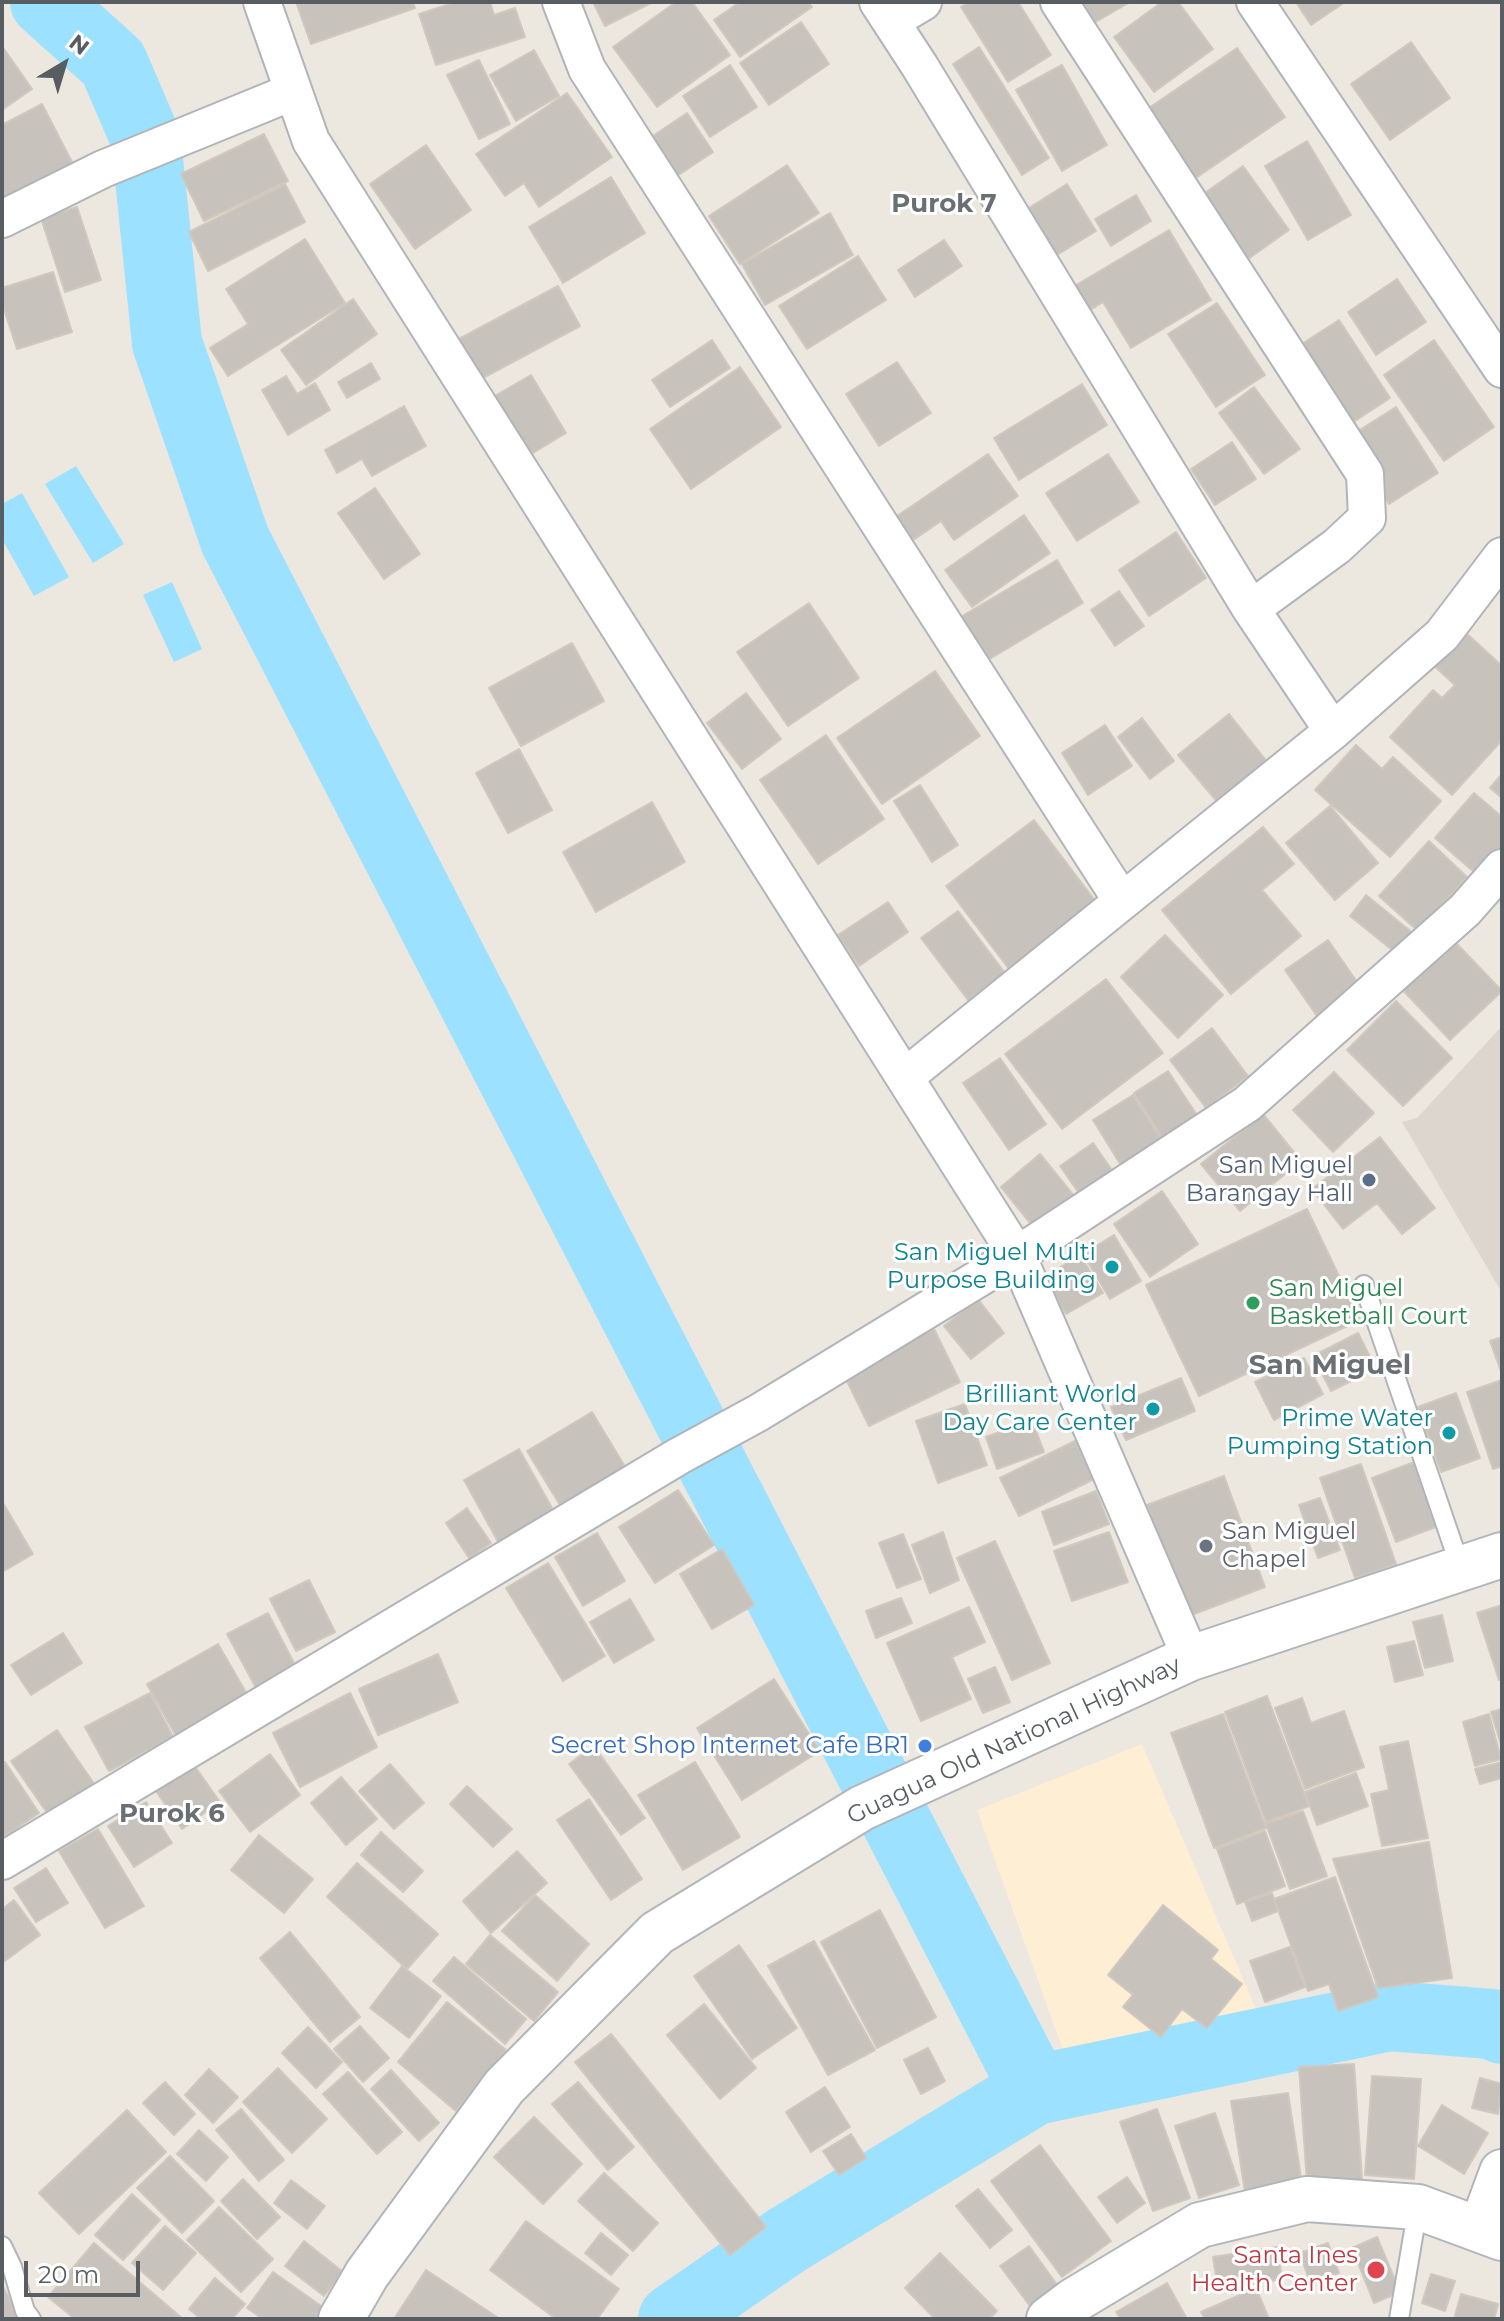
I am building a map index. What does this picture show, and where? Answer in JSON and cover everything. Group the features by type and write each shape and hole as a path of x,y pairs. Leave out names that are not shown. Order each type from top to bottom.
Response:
{"main road":[{"name":"Guagua Old National Highway","path":"341,2319 367,2274 504,2087 657,1933 862,1808 1191,1658 1502,1555"},
{"path":"1049,2319 1073,2301 1200,2225 1307,2199 1418,2207 1492,2233 1502,2172"}],"street":[{"path":"262,2 285,94 311,141 1017,1255 1191,1658"},
{"path":"561,2 587,69 1122,901"},
{"path":"923,2 884,11 1251,609 1333,731"},
{"path":"1059,2 1365,474 1367,518 1337,546 1251,609"},
{"path":"1255,2 1502,369"},
{"path":"2,219 103,169 285,94"},
{"path":"905,1077 1333,731 1442,635 1502,556"},
{"path":"2,1861 679,1456 758,1413 1017,1255 1247,1104 1465,910 1502,868"}],"lane":[{"path":"1364,1285 1461,1569"},
{"path":"1399,2319 1418,2207"},
{"path":"2,2246 12,2267 25,2311 31,2319"}],"shaded area":[{"path":"1502,1026 1502,1293 1402,1122 1417,1118"},
{"path":"1142,1744 1262,2023 1070,2070 977,1810"}],"water":[{"path":"76,466 124,544 93,563 45,484"},
{"path":"22,493 69,577 34,596 2,539 2,504"},
{"path":"172,582 202,649 174,662 143,595"}],"building":[{"path":"296,2 413,2 415,8 311,44"},
{"path":"456,2 490,2 494,15 515,8 525,37 436,65 419,14"},
{"path":"593,2 653,2 605,26"},
{"path":"676,2 692,2 730,55 657,107 613,47"},
{"path":"740,2 808,2 812,7 740,57 714,20"},
{"path":"969,2 1018,2 1051,55 1008,82 961,7"},
{"path":"1082,2 1130,2 1094,23"},
{"path":"1162,2 1178,2 1213,49 1154,92 1114,37"},
{"path":"1296,2 1345,2 1311,25"},
{"path":"801,22 829,64 769,105 740,63"},
{"path":"1411,42 1450,98 1390,140 1351,84"},
{"path":"2,46 32,89 2,110"},
{"path":"979,47 1049,158 1022,175 953,64"},
{"path":"1237,48 1285,117 1190,182 1143,112"},
{"path":"534,50 559,96 516,121 490,75"},
{"path":"479,60 510,124 479,139 447,75"},
{"path":"730,65 757,107 710,137 683,96"},
{"path":"1062,65 1107,145 1062,171 1016,90"},
{"path":"567,93 612,157 539,207 524,183 505,196 476,154"},
{"path":"42,104 74,166 2,203 2,125"},
{"path":"687,113 713,152 671,180 644,142"},
{"path":"264,134 288,181 204,221 181,174"},
{"path":"1307,141 1351,215 1308,240 1265,166"},
{"path":"426,145 471,210 415,249 370,184"},
{"path":"787,165 819,213 740,264 709,216"},
{"path":"1243,166 1289,230 1248,259 1202,195"},
{"path":"611,177 645,233 563,283 529,227"},
{"path":"285,184 305,222 208,271 189,232"},
{"path":"1067,184 1096,231 1052,258 1024,211"},
{"path":"1136,195 1151,221 1111,246 1095,219"},
{"path":"77,207 101,280 65,292 41,218"},
{"path":"830,213 853,255 765,305 742,264"},
{"path":"1169,230 1211,300 1131,348 1103,302 1081,316 1066,291"},
{"path":"305,239 345,303 228,376 210,348 248,324 226,289"},
{"path":"944,240 962,266 915,297 898,270"},
{"path":"858,256 886,300 807,349 779,306"},
{"path":"53,272 72,332 17,349 2,303 2,288"},
{"path":"1397,279 1426,322 1376,355 1348,312"},
{"path":"558,286 580,326 479,380 457,340"},
{"path":"353,299 377,334 306,385 281,350"},
{"path":"1217,303 1265,375 1216,407 1168,334"},
{"path":"1339,320 1390,398 1346,427 1294,349"},
{"path":"712,340 730,368 670,407 652,380"},
{"path":"1434,340 1494,427 1444,461 1384,375"},
{"path":"897,362 931,413 879,446 846,394"},
{"path":"371,363 380,379 347,398 338,382"},
{"path":"740,367 781,427 691,489 650,429"},
{"path":"531,375 566,433 528,456 493,397"},
{"path":"286,376 297,394 315,383 330,410 288,435 262,390"},
{"path":"1082,384 1107,425 1019,480 994,438"},
{"path":"1254,387 1300,449 1264,474 1219,413"},
{"path":"404,406 426,446 372,476 362,459 337,473 325,450"},
{"path":"1396,407 1438,473 1389,504 1347,438"},
{"path":"1232,442 1256,479 1215,505 1191,469"},
{"path":"988,454 1018,496 954,540 941,521 903,547 887,523"},
{"path":"1108,454 1139,502 1077,541 1046,493"},
{"path":"375,488 420,554 384,579 338,513"},
{"path":"1024,515 1050,553 972,607 945,570"},
{"path":"1176,532 1206,578 1149,616 1119,570"},
{"path":"1057,560 1083,603 978,666 952,622"},
{"path":"1119,591 1144,626 1115,646 1091,610"},
{"path":"809,603 859,678 788,726 737,652"},
{"path":"1464,631 1502,666 1502,740 1452,795 1390,737 1433,690 1442,698 1455,685 1432,664"},
{"path":"572,643 604,701 521,746 489,688"},
{"path":"935,671 980,736 882,804 837,738"},
{"path":"746,693 781,739 742,769 707,723"},
{"path":"1229,714 1269,764 1219,804 1178,755"},
{"path":"1142,718 1174,761 1150,779 1118,737"},
{"path":"1105,725 1132,766 1088,795 1062,753"},
{"path":"826,735 884,819 818,864 760,780"},
{"path":"1356,745 1382,769 1393,757 1441,801 1390,857 1315,790"},
{"path":"519,749 552,810 508,833 476,773"},
{"path":"1502,774 1502,798 1490,788"},
{"path":"920,785 958,845 932,862 894,801"},
{"path":"1474,793 1502,817 1502,858 1483,880 1435,838"},
{"path":"652,802 685,862 596,912 563,852"},
{"path":"1330,806 1378,863 1335,900 1286,843"},
{"path":"1034,820 1096,902 1009,969 946,886"},
{"path":"1263,827 1294,864 1262,890 1301,936 1231,994 1162,910"},
{"path":"1429,841 1467,877 1418,931 1379,896"},
{"path":"1366,895 1414,934 1397,954 1350,916"},
{"path":"888,902 908,932 859,966 838,935"},
{"path":"958,911 1005,973 968,1000 921,938"},
{"path":"1165,935 1223,995 1178,1038 1121,977"},
{"path":"1328,940 1362,989 1319,1019 1285,970"},
{"path":"1456,943 1502,991 1450,1040 1397,984 1432,952 1439,960"},
{"path":"1106,979 1163,1053 1062,1129 1005,1054"},
{"path":"1396,1001 1452,1058 1403,1106 1347,1050"},
{"path":"1212,1028 1248,1076 1206,1108 1170,1060"},
{"path":"1000,1058 1046,1124 1009,1150 963,1083"},
{"path":"1168,1071 1200,1120 1165,1142 1134,1093"},
{"path":"1334,1072 1374,1113 1333,1152 1293,1110"},
{"path":"1133,1095 1163,1142 1122,1167 1093,1120"},
{"path":"1263,1114 1301,1161 1240,1211 1201,1164"},
{"name":"San Miguel Barangay Hall","path":"1380,1137 1435,1208 1402,1234 1377,1203 1343,1229 1312,1189"},
{"path":"1093,1143 1116,1176 1083,1199 1060,1166"},
{"path":"1040,1154 1079,1202 1039,1234 1001,1187"},
{"path":"1162,1191 1198,1244 1150,1277 1114,1224"},
{"name":"San Miguel Basketball Court","path":"1307,1209 1360,1320 1199,1396 1146,1285"},
{"name":"San Miguel Multi Purpose Building","path":"1114,1235 1141,1281 1110,1299 1083,1254"},
{"path":"1080,1255 1103,1293 1066,1314 1044,1277"},
{"path":"978,1299 1004,1333 971,1359 944,1326"},
{"path":"934,1329 960,1382 869,1426 843,1373"},
{"path":"1358,1333 1376,1369 1331,1391 1313,1356"},
{"path":"1502,1337 1502,1374 1490,1341"},
{"path":"1304,1358 1323,1394 1274,1420 1255,1382"},
{"name":"Brilliant World Day Care Center","path":"1181,1378 1195,1411 1126,1440 1111,1407"},
{"path":"1502,1380 1502,1466 1493,1469 1467,1392"},
{"name":"Prime Water Pumping Station","path":"1456,1393 1480,1458 1441,1472 1418,1407"},
{"path":"965,1404 987,1465 938,1483 916,1421"},
{"path":"592,1412 627,1470 563,1510 527,1451"},
{"path":"1032,1420 1044,1452 997,1469 986,1437"},
{"path":"1075,1441 1094,1479 1019,1516 1000,1478"},
{"path":"519,1449 557,1517 501,1547 464,1480"},
{"path":"1417,1461 1441,1525 1396,1542 1372,1478"},
{"path":"1361,1464 1396,1564 1355,1578 1320,1478"},
{"name":"San Miguel Chapel","path":"1224,1476 1265,1587 1189,1616 1147,1505"},
{"path":"678,1490 714,1545 655,1583 619,1527"},
{"path":"1096,1491 1109,1524 1054,1545 1042,1512"},
{"path":"1320,1498 1340,1550 1318,1558 1299,1505"},
{"path":"2,1504 33,1554 2,1572"},
{"path":"467,1508 491,1543 469,1558 446,1523"},
{"path":"943,1532 959,1580 930,1593 912,1545"},
{"path":"1109,1532 1128,1582 1072,1601 1054,1551"},
{"path":"597,1533 625,1581 583,1606 555,1557"},
{"path":"903,1534 921,1579 897,1588 879,1543"},
{"path":"995,1541 1050,1663 1012,1680 957,1558"},
{"path":"722,1549 754,1605 712,1629 680,1574"},
{"path":"548,1563 605,1656 563,1681 506,1588"},
{"path":"309,1580 335,1632 296,1651 270,1599"},
{"path":"901,1598 912,1623 876,1638 866,1611"},
{"path":"630,1599 654,1640 614,1663 590,1622"},
{"path":"1502,1605 1502,1679 1499,1680 1477,1613"},
{"path":"969,1607 985,1642 952,1657 971,1699 921,1721 887,1643"},
{"path":"268,1613 296,1667 256,1688 227,1634"},
{"path":"1442,1615 1453,1661 1425,1668 1413,1622"},
{"path":"63,1633 82,1663 31,1695 11,1665"},
{"path":"1414,1641 1423,1675 1395,1682 1387,1647"},
{"path":"218,1644 248,1696 176,1736 147,1684"},
{"path":"438,1654 458,1702 378,1735 359,1689"},
{"path":"995,1667 1010,1702 983,1713 968,1679"},
{"path":"774,1679 820,1751 742,1800 697,1728"},
{"path":"150,1693 173,1737 109,1771 85,1727"},
{"path":"350,1693 377,1747 300,1787 273,1733"},
{"path":"1267,1696 1309,1806 1266,1822 1225,1712"},
{"path":"1302,1698 1311,1723 1344,1711 1364,1767 1305,1789 1275,1708"},
{"path":"1502,1709 1502,1748 1491,1712"},
{"path":"1223,1714 1266,1828 1214,1848 1171,1733"},
{"path":"1489,1714 1501,1759 1475,1766 1463,1722"},
{"path":"57,1730 95,1785 50,1817 11,1761"},
{"path":"1408,1741 1428,1838 1382,1846 1371,1794 1389,1790 1380,1747"},
{"path":"594,1746 645,1818 621,1835 569,1764"},
{"path":"270,1754 300,1795 250,1832 219,1791"},
{"path":"191,1761 220,1802 182,1829 154,1788"},
{"path":"5,1762 39,1813 2,1838 2,1765"},
{"path":"695,1762 740,1837 683,1870 638,1795"},
{"path":"1502,1762 1502,1778 1480,1784 1475,1769"},
{"path":"390,1764 424,1803 394,1829 359,1791"},
{"path":"1356,1773 1368,1806 1317,1825 1305,1792"},
{"path":"341,1777 377,1819 346,1845 311,1803"},
{"path":"467,1786 512,1829 493,1847 450,1804"},
{"path":"589,1799 642,1879 611,1900 557,1820"},
{"path":"146,1802 172,1843 134,1867 108,1826"},
{"path":"1303,1811 1327,1876 1290,1889 1266,1824"},
{"path":"98,1829 144,1906 105,1928 59,1851"},
{"path":"1265,1831 1285,1886 1237,1904 1217,1849"},
{"path":"381,1832 423,1871 403,1892 361,1855"},
{"path":"259,1835 313,1879 284,1913 231,1870"},
{"path":"1429,1842 1452,1978 1378,1988 1333,1859"},
{"path":"517,1851 547,1883 491,1933 463,1901"},
{"path":"357,1863 438,1934 407,1969 327,1897"},
{"path":"46,1868 68,1903 36,1922 14,1888"},
{"path":"1335,1877 1378,1997 1338,2011 1329,1984 1308,1991 1274,1899"},
{"path":"1272,1893 1278,1911 1252,1921 1245,1902"},
{"path":"535,1895 589,1944 557,1981 502,1931"},
{"path":"14,1900 40,1935 2,1963 2,1909"},
{"path":"1163,1905 1218,1950 1211,1959 1242,1984 1207,2028 1182,2009 1161,2037 1123,2007 1133,1995 1108,1975"},
{"path":"880,1910 936,2017 877,2048 821,1942"},
{"path":"290,1932 360,2017 330,2042 260,1958"},
{"path":"490,1935 558,1992 534,2021 466,1964"},
{"path":"814,1941 875,2050 828,2075 768,1966"},
{"path":"739,1945 797,2028 752,2059 694,1976"},
{"path":"1290,1947 1305,1987 1265,2002 1250,1961"},
{"path":"454,1957 526,2019 505,2044 433,1981"},
{"path":"402,1966 441,1996 409,2038 370,2008"},
{"path":"447,2002 506,2050 456,2111 398,2062"},
{"path":"704,2004 756,2068 720,2099 667,2035"},
{"path":"360,2026 389,2058 363,2082 334,2049"},
{"path":"308,2027 342,2062 316,2088 282,2053"},
{"path":"611,2034 766,2227 730,2255 575,2062"},
{"path":"928,2048 945,2081 921,2094 904,2060"},
{"path":"1354,2064 1362,2180 1307,2183 1299,2067"},
{"path":"278,2068 327,2119 292,2153 243,2102"},
{"path":"209,2069 238,2097 213,2123 185,2095"},
{"path":"391,2070 439,2123 419,2141 371,2089"},
{"path":"348,2072 402,2132 377,2154 323,2094"},
{"path":"1372,2076 1421,2079 1414,2179 1365,2175"},
{"path":"1480,2078 1502,2084 1498,2114 1472,2108"},
{"path":"165,2082 195,2114 174,2135 143,2103"},
{"path":"578,2082 634,2147 608,2170 552,2104"},
{"path":"825,2087 850,2127 811,2152 786,2112"},
{"path":"1288,2093 1302,2184 1245,2192 1231,2101"},
{"path":"1442,2105 1488,2133 1464,2174 1418,2146"},
{"path":"241,2109 284,2160 259,2181 216,2130"},
{"path":"1157,2109 1190,2198 1153,2211 1120,2122"},
{"path":"127,2110 166,2152 79,2234 39,2193"},
{"path":"1215,2113 1239,2185 1199,2198 1175,2126"},
{"path":"534,2117 582,2164 543,2204 494,2157"},
{"path":"199,2130 228,2157 206,2181 177,2154"},
{"path":"851,2134 866,2158 839,2175 823,2151"},
{"path":"1040,2145 1111,2241 1062,2277 991,2181"},
{"path":"170,2156 214,2201 182,2233 137,2188"},
{"path":"604,2173 658,2223 633,2251 578,2201"},
{"path":"1127,2177 1145,2203 1117,2223 1098,2197"},
{"path":"243,2179 280,2217 257,2239 221,2201"},
{"path":"291,2180 325,2206 307,2229 274,2203"},
{"path":"978,2189 1012,2230 990,2248 956,2206"},
{"path":"132,2194 160,2220 123,2260 95,2235"},
{"path":"219,2207 273,2259 241,2292 187,2240"},
{"path":"526,2221 619,2289 597,2319 556,2319 490,2270"},
{"path":"165,2226 196,2253 163,2290 132,2263"},
{"path":"601,2233 628,2255 611,2275 585,2253"},
{"name":"Santa Ines Health Center","path":"1377,2237 1400,2292 1374,2303 1352,2248"},
{"path":"304,2241 343,2272 324,2296 285,2266"},
{"path":"94,2243 183,2319 75,2319 48,2297"},
{"path":"1328,2243 1339,2273 1310,2283 1300,2253"},
{"path":"1029,2246 1058,2286 1030,2306 1000,2266"},
{"path":"1277,2247 1282,2279 1218,2289 1213,2257"},
{"path":"940,2253 997,2311 989,2319 935,2319 905,2288"},
{"path":"426,2270 500,2319 394,2319"},
{"path":"273,2272 324,2308 316,2319 263,2319 247,2308"},
{"path":"1431,2274 1455,2281 1445,2311 1422,2303"},
{"path":"215,2278 245,2304 232,2319 201,2319 189,2309"},
{"path":"1167,2283 1187,2319 1121,2319 1116,2312"},
{"path":"2,2285 20,2319 2,2319"},
{"path":"1256,2288 1269,2319 1205,2319 1201,2312"},
{"path":"1461,2294 1498,2304 1494,2319 1454,2319"}],"waterway":[{"path":"45,2 113,63 146,140 167,343 235,540 1035,2090"},
{"path":"673,2319 787,2240 1035,2090 1390,2016 1491,2024 1502,2029"}],"place":[{"name":"San Miguel Barangay Hall","path":"1369,1180"},
{"name":"San Miguel Multi Purpose Building","path":"1112,1267"},
{"name":"San Miguel Basketball Court","path":"1253,1303"},
{"name":"Brilliant World Day Care Center","path":"1153,1409"},
{"name":"Prime Water Pumping Station","path":"1449,1433"},
{"name":"San Miguel Chapel","path":"1206,1546"},
{"name":"Secret Shop Internet Cafe BR1","path":"925,1746"},
{"name":"Santa Ines Health Center","path":"1376,2270"}],"district":[{"name":"Purok 7","path":"944,204"},
{"name":"San Miguel","path":"1330,1366"},
{"name":"Purok 6","path":"172,1814"}]}
